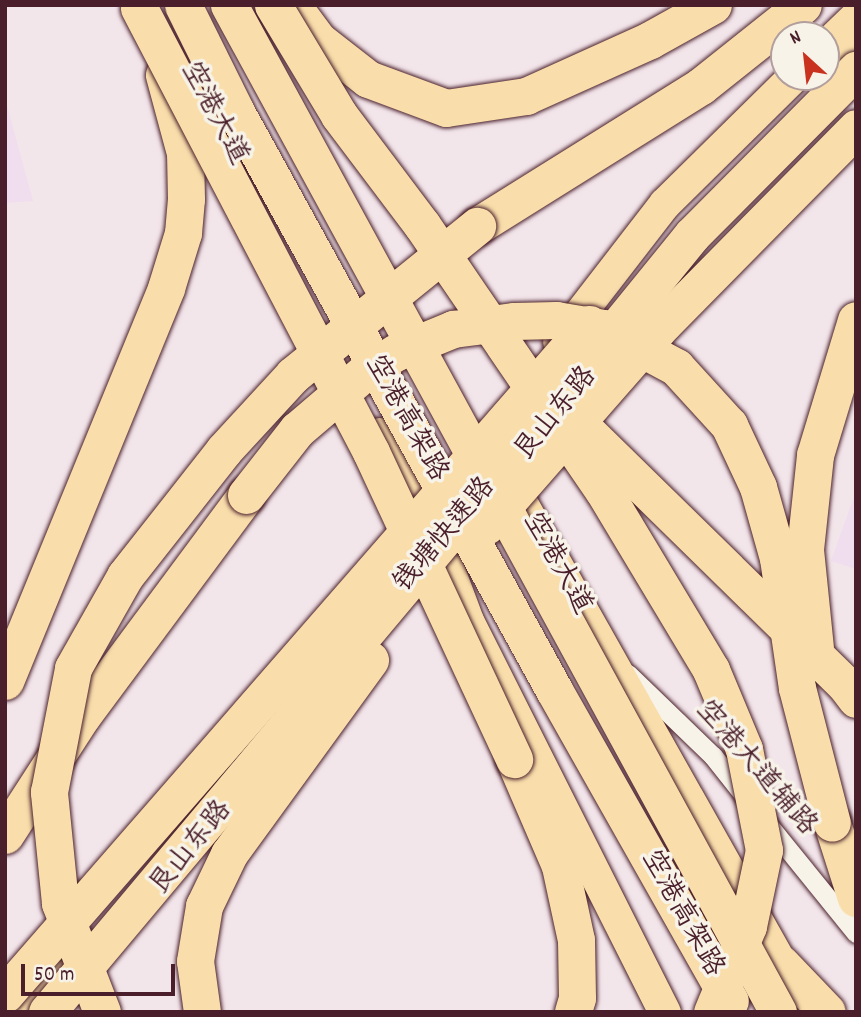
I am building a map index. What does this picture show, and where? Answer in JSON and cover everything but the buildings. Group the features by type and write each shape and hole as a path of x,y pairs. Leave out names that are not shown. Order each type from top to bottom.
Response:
{"highway":[{"name":"空港高架路","path":"183,5 262,160 547,678 736,1012"},
{"name":"空港高架路","path":"229,5 778,1012"},
{"path":"273,5 339,115 422,225 488,321 538,382 844,683 856,699"},
{"path":"292,5 318,40 368,79 446,108 526,96 650,40 713,5"},
{"path":"102,1012 60,903 49,792 74,668 125,576 224,450 293,375 477,226 701,86 803,5"},
{"path":"5,681 166,288 183,233 186,199 185,153 143,6"},
{"path":"143,6 371,452 514,759 559,866 576,940 578,998 573,1012"},
{"path":"840,55 856,40"},
{"name":"钱塘快速路","path":"47,1012 475,502 692,235 856,70"},
{"name":"钱塘快速路","path":"5,994 538,382 759,134 804,91"},
{"path":"202,1012 195,961 204,906 229,854 370,659 664,323 856,128"},
{"path":"422,225 603,490 711,670 744,749 764,850 748,926 712,1012"},
{"path":"5,835 90,705 296,430 366,371 397,352 453,329 514,321 556,320 603,328 676,367 730,425 758,487 778,558 797,688 832,823 856,898"},
{"path":"832,823 805,549 815,455 856,320"},
{"path":"781,964 827,1012"}],"main road":[{"name":"空港大道","path":"245,5 483,437 808,1012"},
{"name":"空港大道","path":"143,6 442,551 468,621 665,1012"},
{"path":"840,32 856,17"},
{"name":"艮山东路","path":"58,1012 442,551 507,477 626,329 800,141 856,90"},
{"name":"艮山东路","path":"14,1012 386,558 417,503 483,437 665,204 780,91"}],"street":[{"name":"空港大道辅路","path":"603,649 713,756 856,933"}],"shaded area":[{"path":"5,98 33,201 5,203"},
{"path":"856,491 856,569 831,561"}]}
